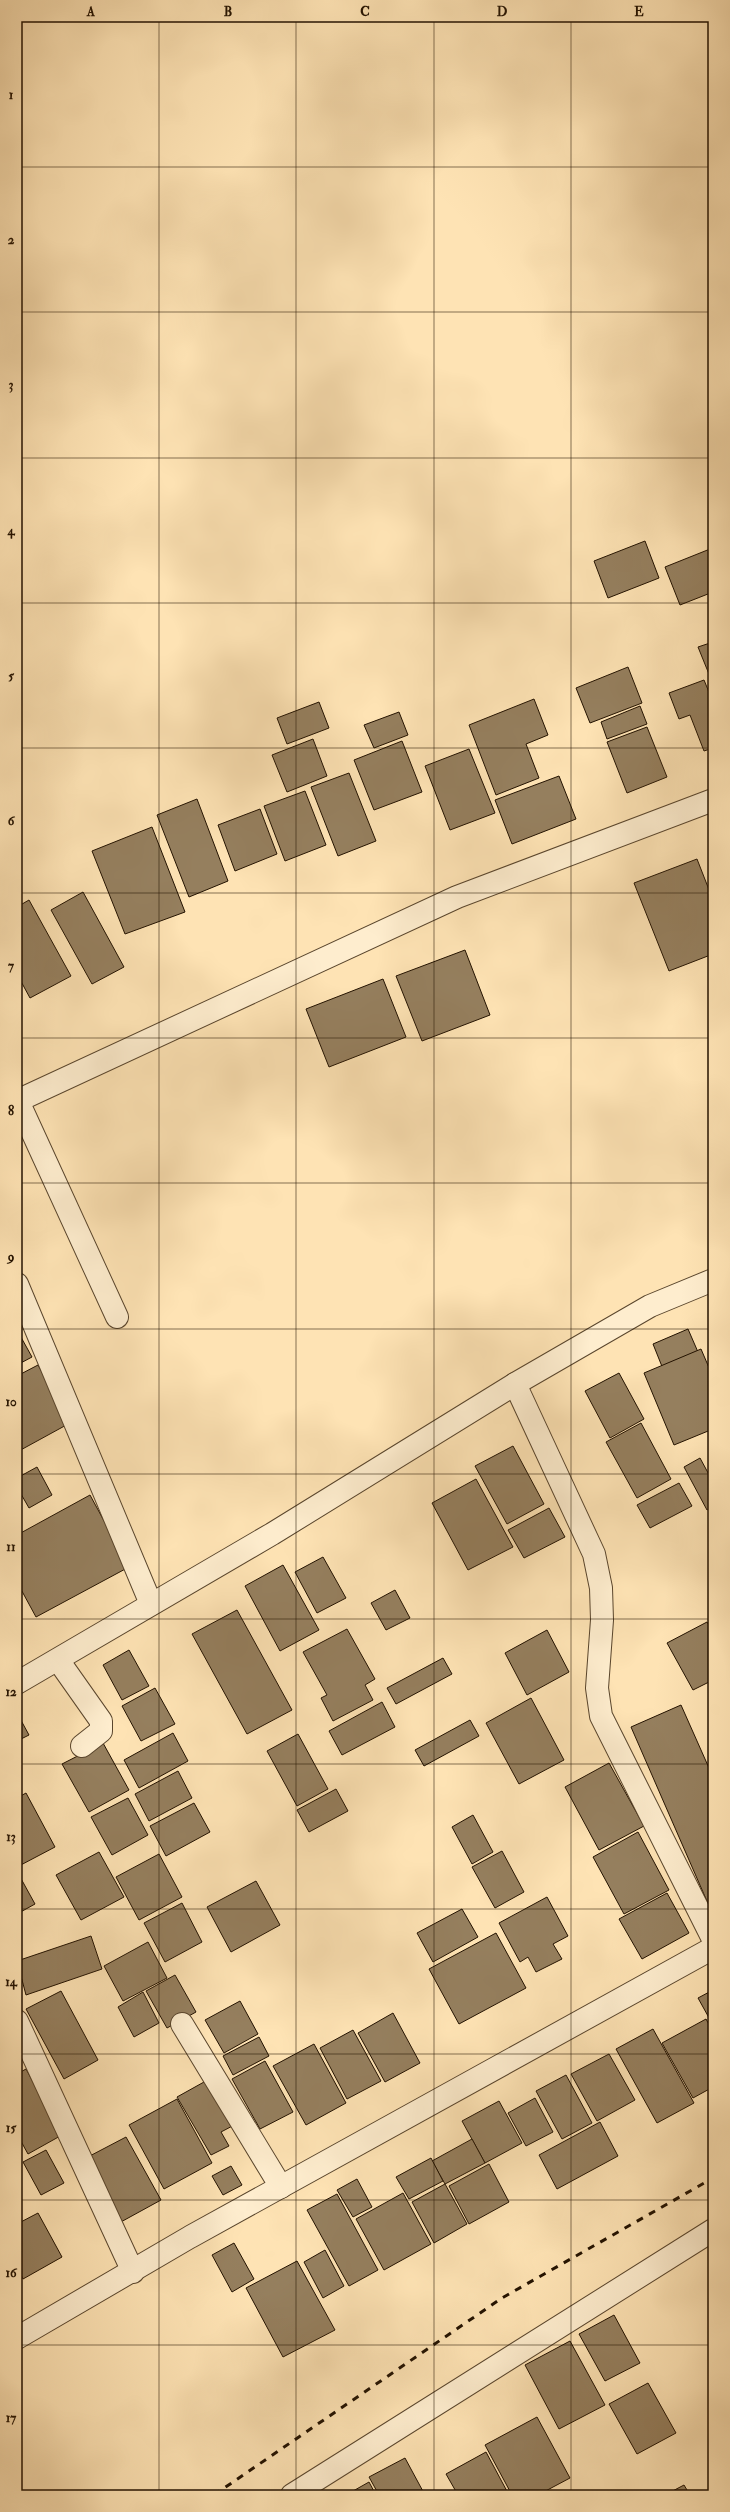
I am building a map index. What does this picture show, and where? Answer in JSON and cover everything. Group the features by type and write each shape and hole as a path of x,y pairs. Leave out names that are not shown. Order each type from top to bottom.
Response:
{"street":[{"path":"117,1317 17,1101 457,897 713,800"},
{"path":"17,1683 272,1534 515,1384 650,1306 713,1280"},
{"path":"17,1284 151,1604"},
{"path":"515,1384 594,1554 601,1588 602,1620 597,1688 601,1716 713,1939"},
{"path":"58,1660 101,1721 101,1731 82,1746"},
{"path":"17,2338 281,2187 713,1948"},
{"path":"17,2020 133,2272"},
{"path":"182,2024 281,2187"},
{"path":"292,2495 713,2230"}],"building":[{"path":"645,541 659,578 608,598 594,561"},
{"path":"710,549 713,556 713,592 680,605 665,567"},
{"path":"713,642 713,684 698,647"},
{"path":"628,667 642,703 590,723 576,688"},
{"path":"704,680 713,702 713,748 704,751 690,715 679,719 669,693"},
{"path":"534,699 548,735 526,744 539,778 496,795 469,725"},
{"path":"319,702 329,728 287,744 277,718"},
{"path":"640,706 647,724 607,739 601,722"},
{"path":"399,712 408,735 374,748 364,725"},
{"path":"647,727 667,777 627,793 607,742"},
{"path":"313,739 327,776 287,792 272,755"},
{"path":"402,741 422,792 374,810 354,760"},
{"path":"469,749 495,813 450,830 425,766"},
{"path":"349,773 376,841 338,856 311,787"},
{"path":"559,776 576,819 512,844 495,800"},
{"path":"305,791 326,845 285,861 264,806"},
{"path":"197,799 228,881 189,897 157,815"},
{"path":"260,809 277,854 235,871 218,825"},
{"path":"152,827 185,912 125,934 92,851"},
{"path":"697,859 713,900 713,954 669,971 634,883"},
{"path":"83,892 124,967 92,984 51,910"},
{"path":"29,900 71,976 30,998 17,974 17,907"},
{"path":"465,950 490,1015 422,1041 396,976"},
{"path":"383,979 406,1037 329,1067 306,1009"},
{"path":"688,1329 701,1359 665,1374 653,1344"},
{"path":"17,1330 32,1357 17,1365"},
{"path":"701,1349 713,1377 713,1429 674,1445 644,1373"},
{"path":"38,1365 70,1423 17,1452 17,1376"},
{"path":"619,1373 644,1419 610,1438 585,1391"},
{"path":"641,1423 671,1479 637,1498 606,1442"},
{"path":"513,1446 544,1504 507,1524 475,1466"},
{"path":"700,1458 713,1482 713,1507 707,1510 684,1467"},
{"path":"37,1467 52,1495 29,1508 17,1487 17,1478"},
{"path":"476,1479 513,1547 468,1570 432,1503"},
{"path":"679,1483 692,1506 650,1528 637,1505"},
{"path":"90,1495 129,1567 36,1617 17,1582 17,1535"},
{"path":"549,1508 565,1537 524,1558 508,1530"},
{"path":"323,1557 346,1598 317,1613 295,1572"},
{"path":"283,1565 319,1630 280,1651 245,1586"},
{"path":"395,1590 410,1618 386,1630 371,1603"},
{"path":"237,1610 292,1710 247,1734 192,1634"},
{"path":"707,1622 713,1632 713,1680 693,1690 667,1643"},
{"path":"347,1629 375,1679 365,1685 373,1700 333,1721 321,1698 327,1695 303,1652"},
{"path":"547,1630 569,1672 527,1695 505,1653"},
{"path":"129,1650 149,1686 122,1700 103,1665"},
{"path":"443,1658 452,1674 396,1704 387,1688"},
{"path":"155,1688 175,1724 141,1741 122,1706"},
{"path":"531,1698 564,1760 519,1784 486,1723"},
{"path":"382,1702 395,1727 342,1755 329,1731"},
{"path":"681,1705 713,1777 713,1915 631,1727"},
{"path":"17,1713 29,1735 17,1741"},
{"path":"470,1720 479,1736 424,1766 415,1750"},
{"path":"173,1733 188,1761 139,1788 124,1760"},
{"path":"298,1734 328,1789 297,1806 267,1751"},
{"path":"103,1743 129,1790 89,1812 62,1764"},
{"path":"609,1763 644,1826 599,1850 565,1787"},
{"path":"178,1771 192,1798 149,1821 135,1794"},
{"path":"336,1789 348,1811 309,1832 297,1810"},
{"path":"26,1793 55,1847 17,1867 17,1798"},
{"path":"128,1798 148,1835 112,1855 91,1817"},
{"path":"194,1803 210,1832 166,1856 150,1826"},
{"path":"473,1815 493,1852 472,1864 452,1827"},
{"path":"638,1832 669,1890 624,1914 593,1857"},
{"path":"502,1851 524,1892 495,1908 472,1867"},
{"path":"99,1852 124,1897 81,1920 56,1875"},
{"path":"159,1854 182,1897 139,1920 116,1877"},
{"path":"19,1875 35,1904 17,1914 17,1877"},
{"path":"256,1881 280,1925 231,1952 207,1907"},
{"path":"667,1893 689,1933 642,1959 619,1919"},
{"path":"547,1897 568,1936 553,1944 562,1959 536,1972 528,1957 520,1962 499,1923"},
{"path":"182,1903 202,1942 165,1962 144,1923"},
{"path":"462,1909 478,1937 433,1962 417,1933"},
{"path":"496,1933 526,1988 459,2024 429,1969"},
{"path":"91,1936 102,1969 26,1995 17,1961"},
{"path":"148,1942 167,1978 123,2001 104,1966"},
{"path":"175,1975 196,2012 167,2028 146,1991"},
{"path":"713,1990 713,2025 698,1998"},
{"path":"61,1991 98,2060 64,2079 26,2009"},
{"path":"143,1992 159,2023 134,2037 118,2007"},
{"path":"240,2001 258,2034 224,2053 205,2020"},
{"path":"393,2013 420,2063 385,2082 358,2033"},
{"path":"706,2019 713,2032 713,2087 693,2098 662,2043"},
{"path":"653,2029 694,2103 657,2123 616,2049"},
{"path":"353,2030 381,2081 347,2099 320,2048"},
{"path":"259,2037 269,2056 233,2075 223,2056"},
{"path":"314,2044 346,2103 306,2125 273,2066"},
{"path":"609,2054 635,2100 597,2121 571,2074"},
{"path":"265,2061 293,2112 260,2129 232,2079"},
{"path":"26,2069 62,2135 28,2154 17,2134 17,2074"},
{"path":"566,2075 592,2123 562,2139 536,2091"},
{"path":"213,2077 238,2123 221,2132 229,2146 211,2155 177,2097"},
{"path":"535,2098 553,2132 526,2146 508,2113"},
{"path":"177,2099 212,2163 164,2189 129,2125"},
{"path":"499,2101 522,2143 485,2163 462,2121"},
{"path":"600,2122 618,2156 557,2189 539,2155"},
{"path":"126,2137 161,2200 119,2223 84,2159"},
{"path":"472,2139 485,2163 445,2184 432,2161"},
{"path":"46,2150 64,2183 41,2195 23,2162"},
{"path":"431,2158 443,2181 409,2199 396,2177"},
{"path":"489,2164 509,2202 469,2224 449,2186"},
{"path":"231,2166 242,2185 223,2195 212,2176"},
{"path":"357,2179 372,2207 353,2217 337,2190"},
{"path":"445,2184 467,2224 434,2243 412,2202"},
{"path":"403,2193 431,2244 384,2270 356,2219"},
{"path":"337,2194 378,2270 349,2286 307,2210"},
{"path":"38,2213 62,2257 23,2279 17,2267 17,2224"},
{"path":"234,2243 254,2279 232,2292 212,2255"},
{"path":"325,2250 344,2286 323,2298 304,2262"},
{"path":"297,2261 335,2330 283,2357 246,2288"},
{"path":"614,2315 640,2363 605,2381 579,2334"},
{"path":"570,2341 605,2405 559,2429 525,2365"},
{"path":"648,2383 676,2433 637,2454 609,2404"},
{"path":"537,2417 570,2478 538,2495 512,2495 485,2445"},
{"path":"486,2452 509,2495 458,2495 446,2474"},
{"path":"405,2458 425,2495 379,2495 369,2477"},
{"path":"369,2482 376,2495 346,2495"},
{"path":"684,2485 690,2495 665,2495"}],"railway":[{"path":"214,2495 502,2298 713,2178"}]}
